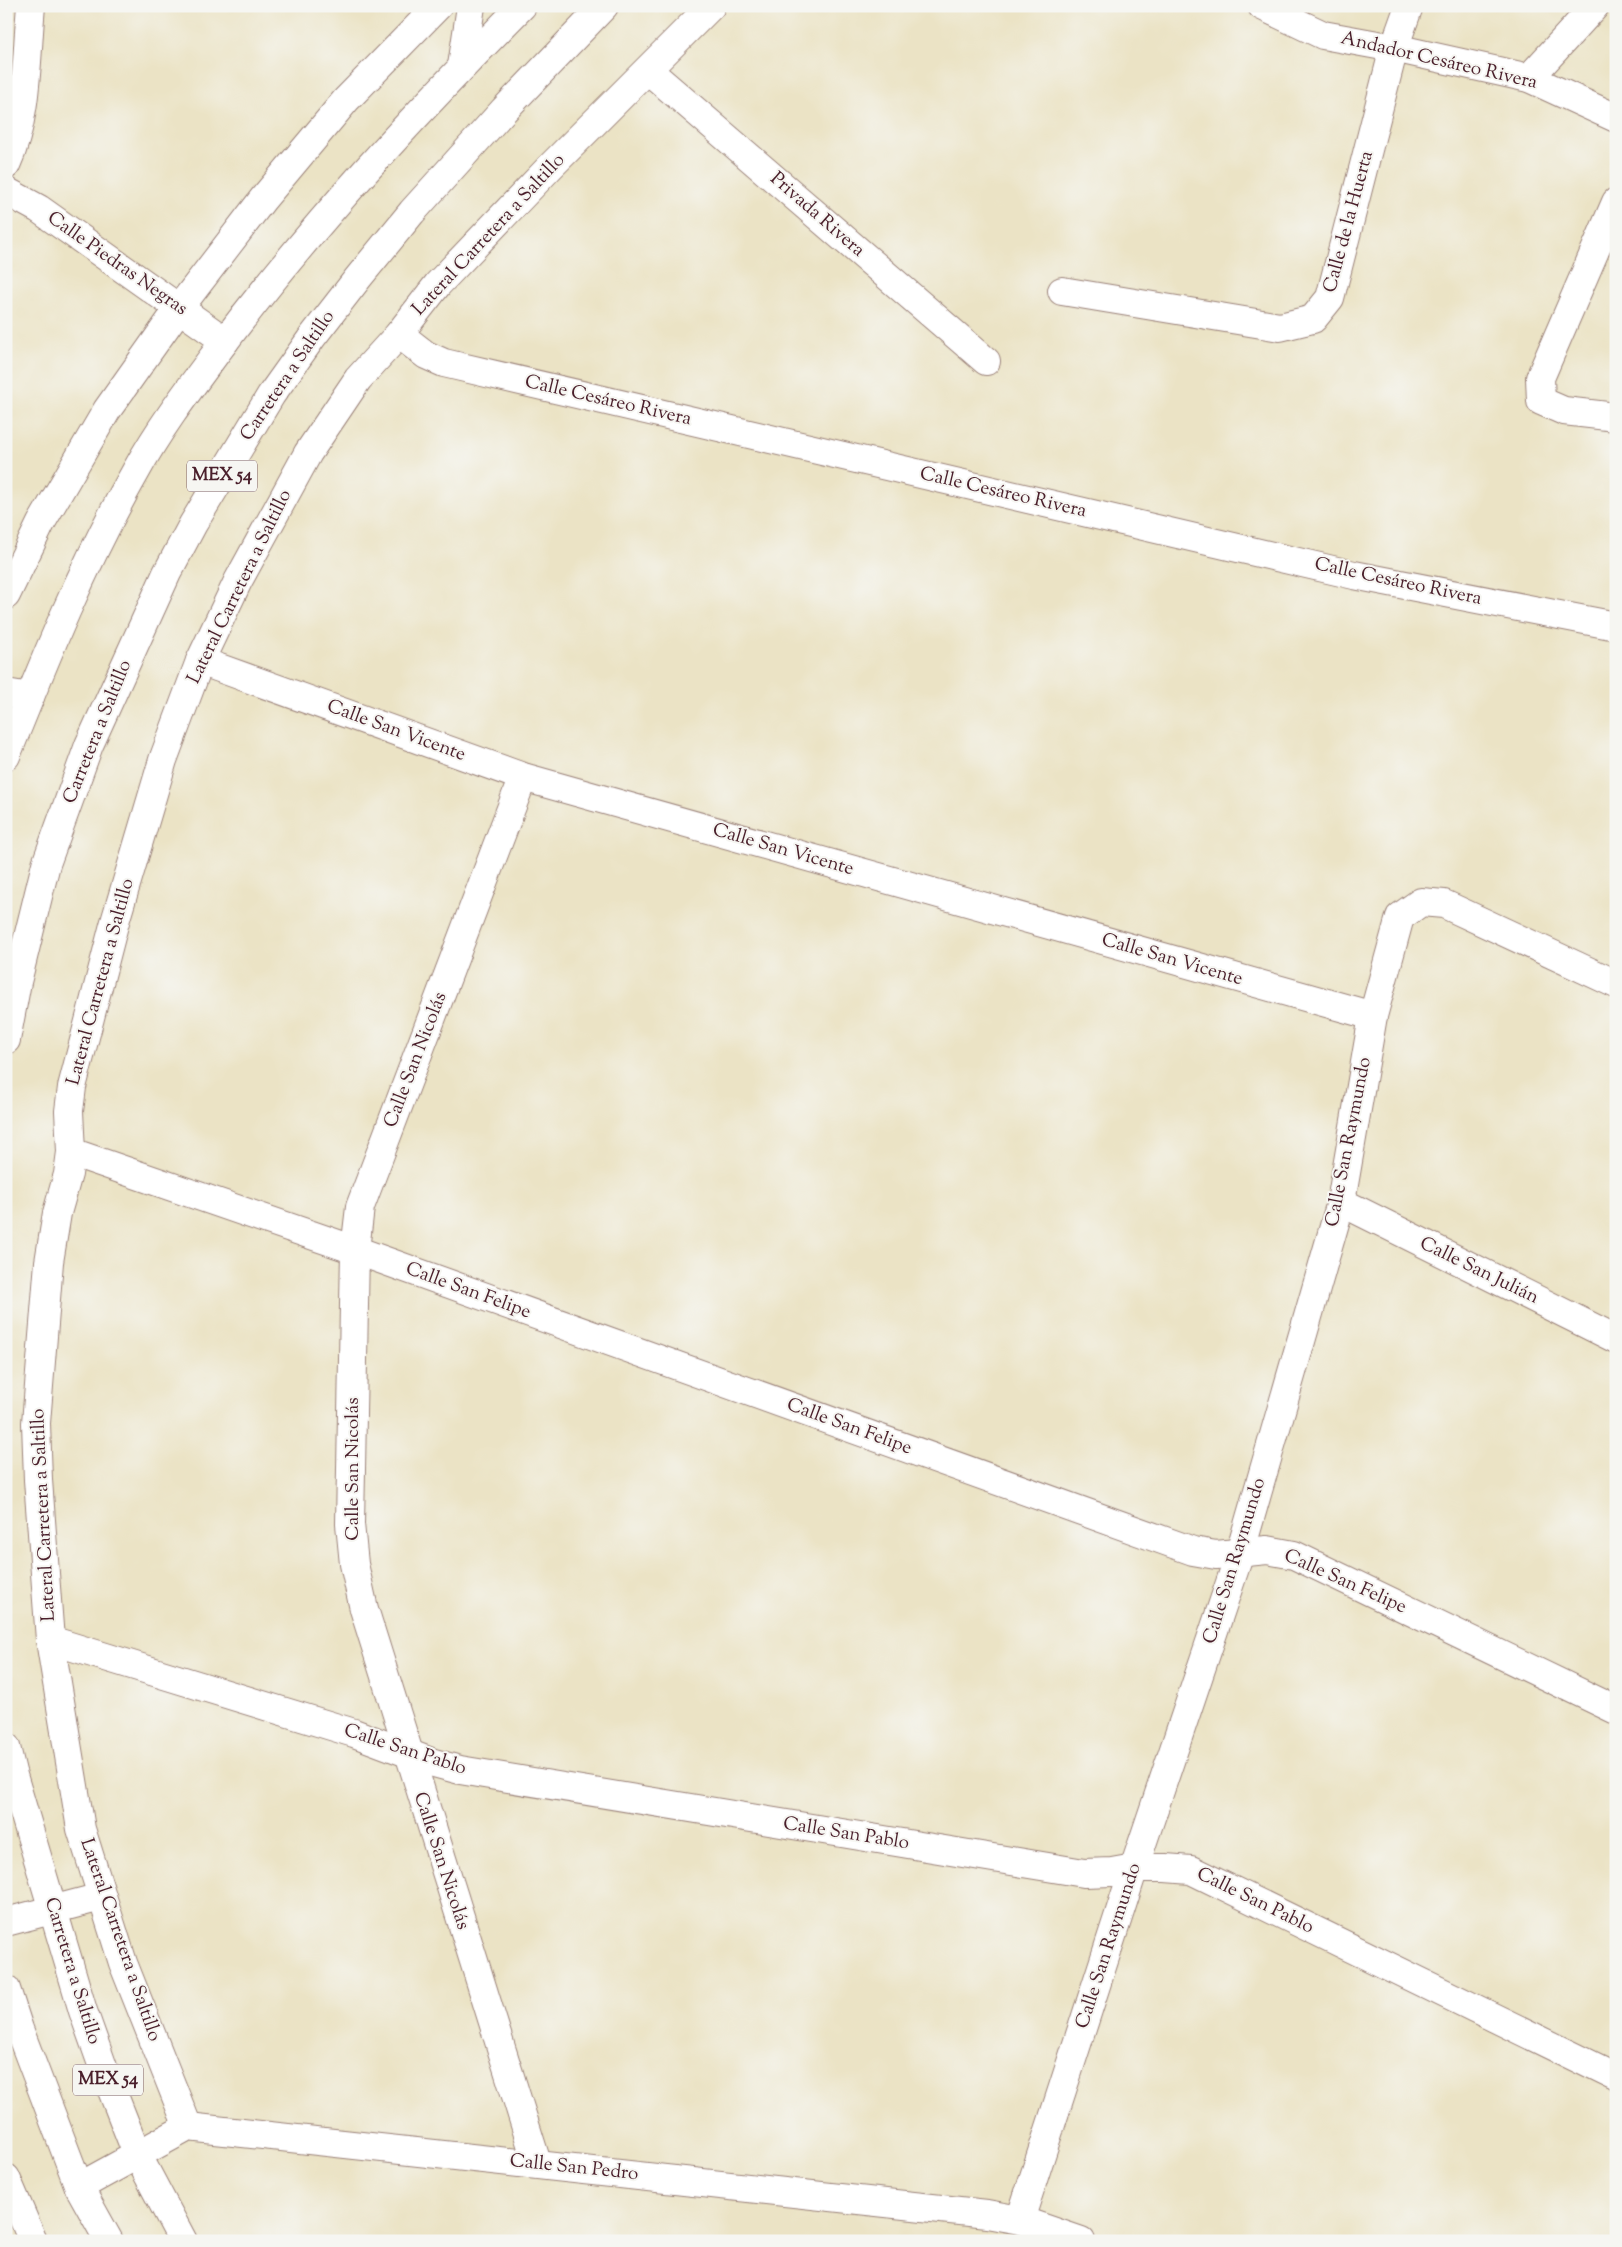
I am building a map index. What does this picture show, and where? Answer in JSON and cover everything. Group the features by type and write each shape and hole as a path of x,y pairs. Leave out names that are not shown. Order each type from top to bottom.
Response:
{"street":[{"path":"6,166 15,142 22,105 31,6"},
{"path":"6,595 42,523 107,410 180,307 263,198 346,100 438,6"},
{"path":"462,66 471,6"},
{"path":"6,756 18,695 136,471 168,418 255,300 307,239 462,66 522,6"},
{"name":"Carretera a Saltillo","path":"6,1040 17,982 44,874 89,745 167,573 193,524 272,395 312,336 358,278 412,212 504,110 604,6"},
{"name":"Lateral Carretera a Saltillo","path":"188,2127 123,1963 81,1829 50,1640 38,1480 36,1424 49,1262 57,1213 68,1174 71,1152 69,1111 72,1087 104,963 163,760 200,661 238,581 308,453 358,379 400,334 438,284 711,6"},
{"name":"Andador Cesáreo Rivera","path":"1262,6 1324,35 1394,48 1529,78 1616,118"},
{"name":"Calle de la Huerta","path":"1062,291 1280,327 1313,319 1330,298 1394,48 1409,6"},
{"path":"1529,78 1595,6"},
{"name":"Privada Rivera","path":"648,70 986,361"},
{"name":"Calle Piedras Negras","path":"6,190 39,209 180,307 225,341"},
{"path":"1616,202 1540,378 1541,401 1564,412 1616,417"},
{"name":"Calle Cesáreo Rivera","path":"400,334 426,355 444,362 1354,575 1616,626"},
{"name":"Calle San Vicente","path":"200,661 523,777 1373,1016"},
{"name":"Calle San Nicolás","path":"523,777 360,1206 355,1250 350,1524 354,1564 364,1608 407,1753 537,2164"},
{"name":"Calle San Raymundo","path":"1020,2220 1134,1868 1240,1553 1341,1202 1373,1016 1400,917 1421,902 1444,904 1616,984"},
{"name":"Calle San Felipe","path":"71,1152 355,1250 1193,1551 1216,1555 1267,1550 1294,1555 1616,1710"},
{"name":"Calle San Julián","path":"1341,1202 1616,1339"},
{"name":"Calle San Pablo","path":"50,1640 354,1733 460,1770 1084,1873 1112,1872 1134,1868 1191,1870 1616,2077"},
{"name":"Carretera a Saltillo","path":"6,1747 83,2011 137,2154 184,2241"},
{"path":"6,1922 101,1897"},
{"name":"MEX 54","path":"6,1990 79,2188 108,2241"},
{"path":"79,2188 188,2127"},
{"name":"Calle San Pedro","path":"188,2127 986,2214 1020,2220 1081,2241"},
{"path":"6,2178 33,2241"}]}
